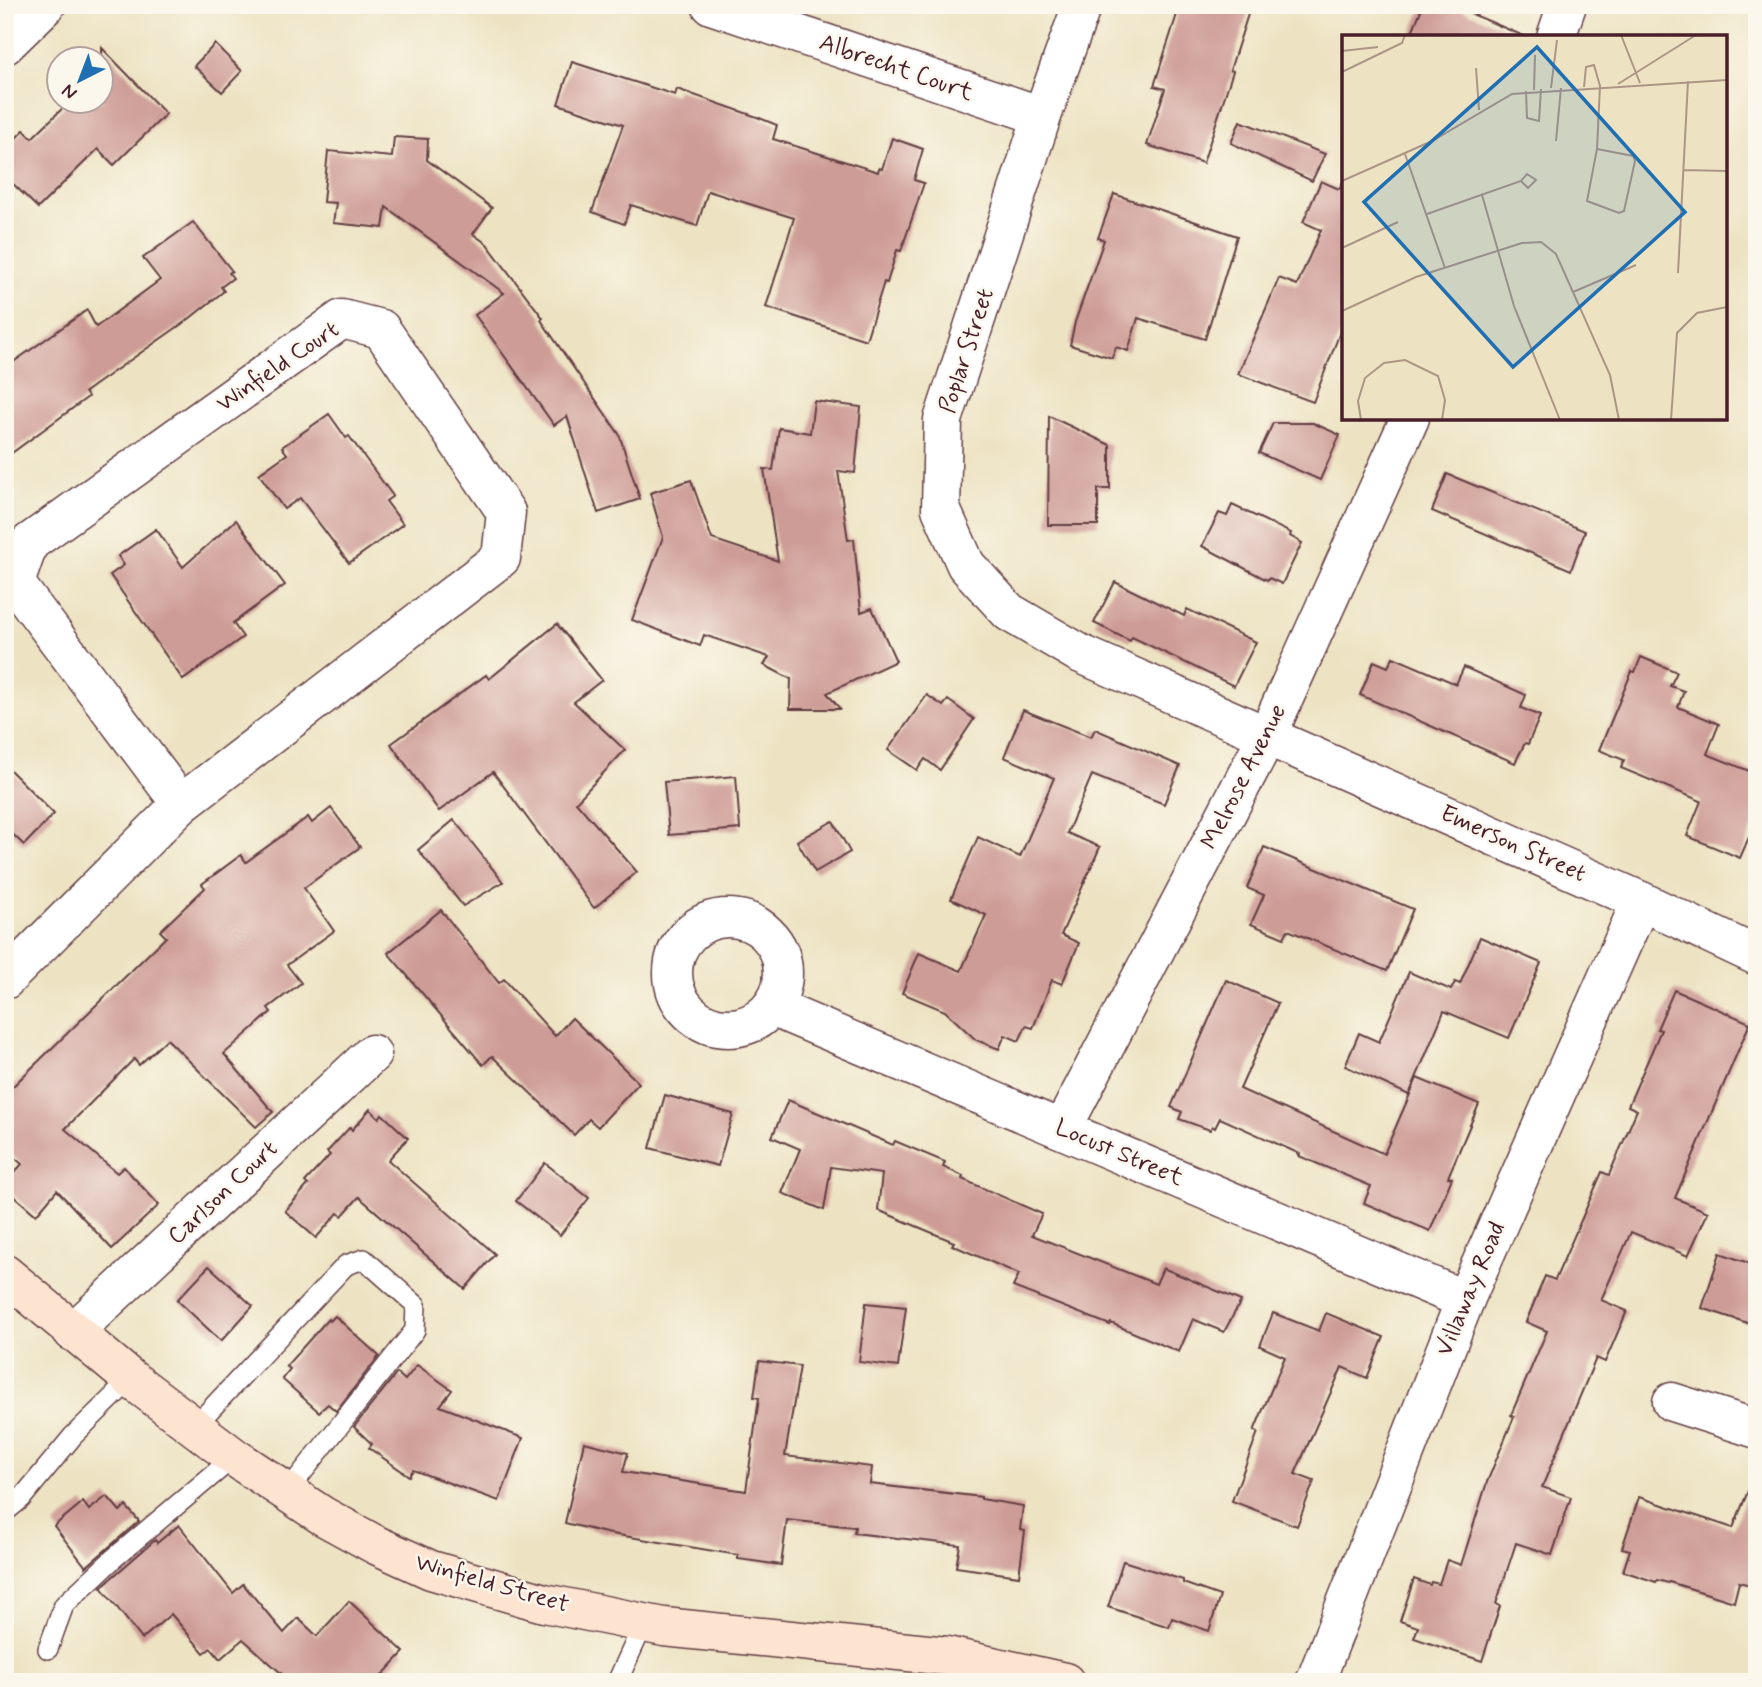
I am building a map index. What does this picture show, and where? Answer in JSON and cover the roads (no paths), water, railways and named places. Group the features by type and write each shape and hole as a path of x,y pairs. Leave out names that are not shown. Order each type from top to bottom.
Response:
{"main road":[{"name":"Winfield Street","path":"5,1274 131,1379 234,1457 323,1516 430,1570 544,1603 664,1627 947,1656 1065,1682"}],"street":[{"path":"5,45 46,5"},
{"name":"Albrecht Court","path":"710,5 1042,117"},
{"name":"Poplar Street","path":"1082,5 1042,117 943,420 940,509 966,565 1009,612 1079,653 1267,736"},
{"path":"1557,35 1567,5"},
{"name":"Winfield Court","path":"5,980 181,804 501,558 506,512 381,329 342,319 29,543 15,583 181,804"},
{"name":"Melrose Avenue","path":"1062,1129 1267,736 1409,420"},
{"name":"Emerson Street","path":"1267,736 1641,901 1757,956"},
{"name":"Villaway Road","path":"1315,1682 1465,1300 1641,901"},
{"name":"Locust Street","path":"772,1007 1465,1300"},
{"name":"Carlson Court","path":"73,1332 372,1054"},
{"path":"1672,1402 1757,1429"}],"lane":[{"path":"193,1427 346,1265 364,1259 416,1306 415,1330 287,1492"},
{"path":"5,1512 21,1499 73,1436 131,1379"},
{"path":"48,1649 64,1605 114,1558 234,1457"},
{"path":"617,1682 644,1623"}]}
